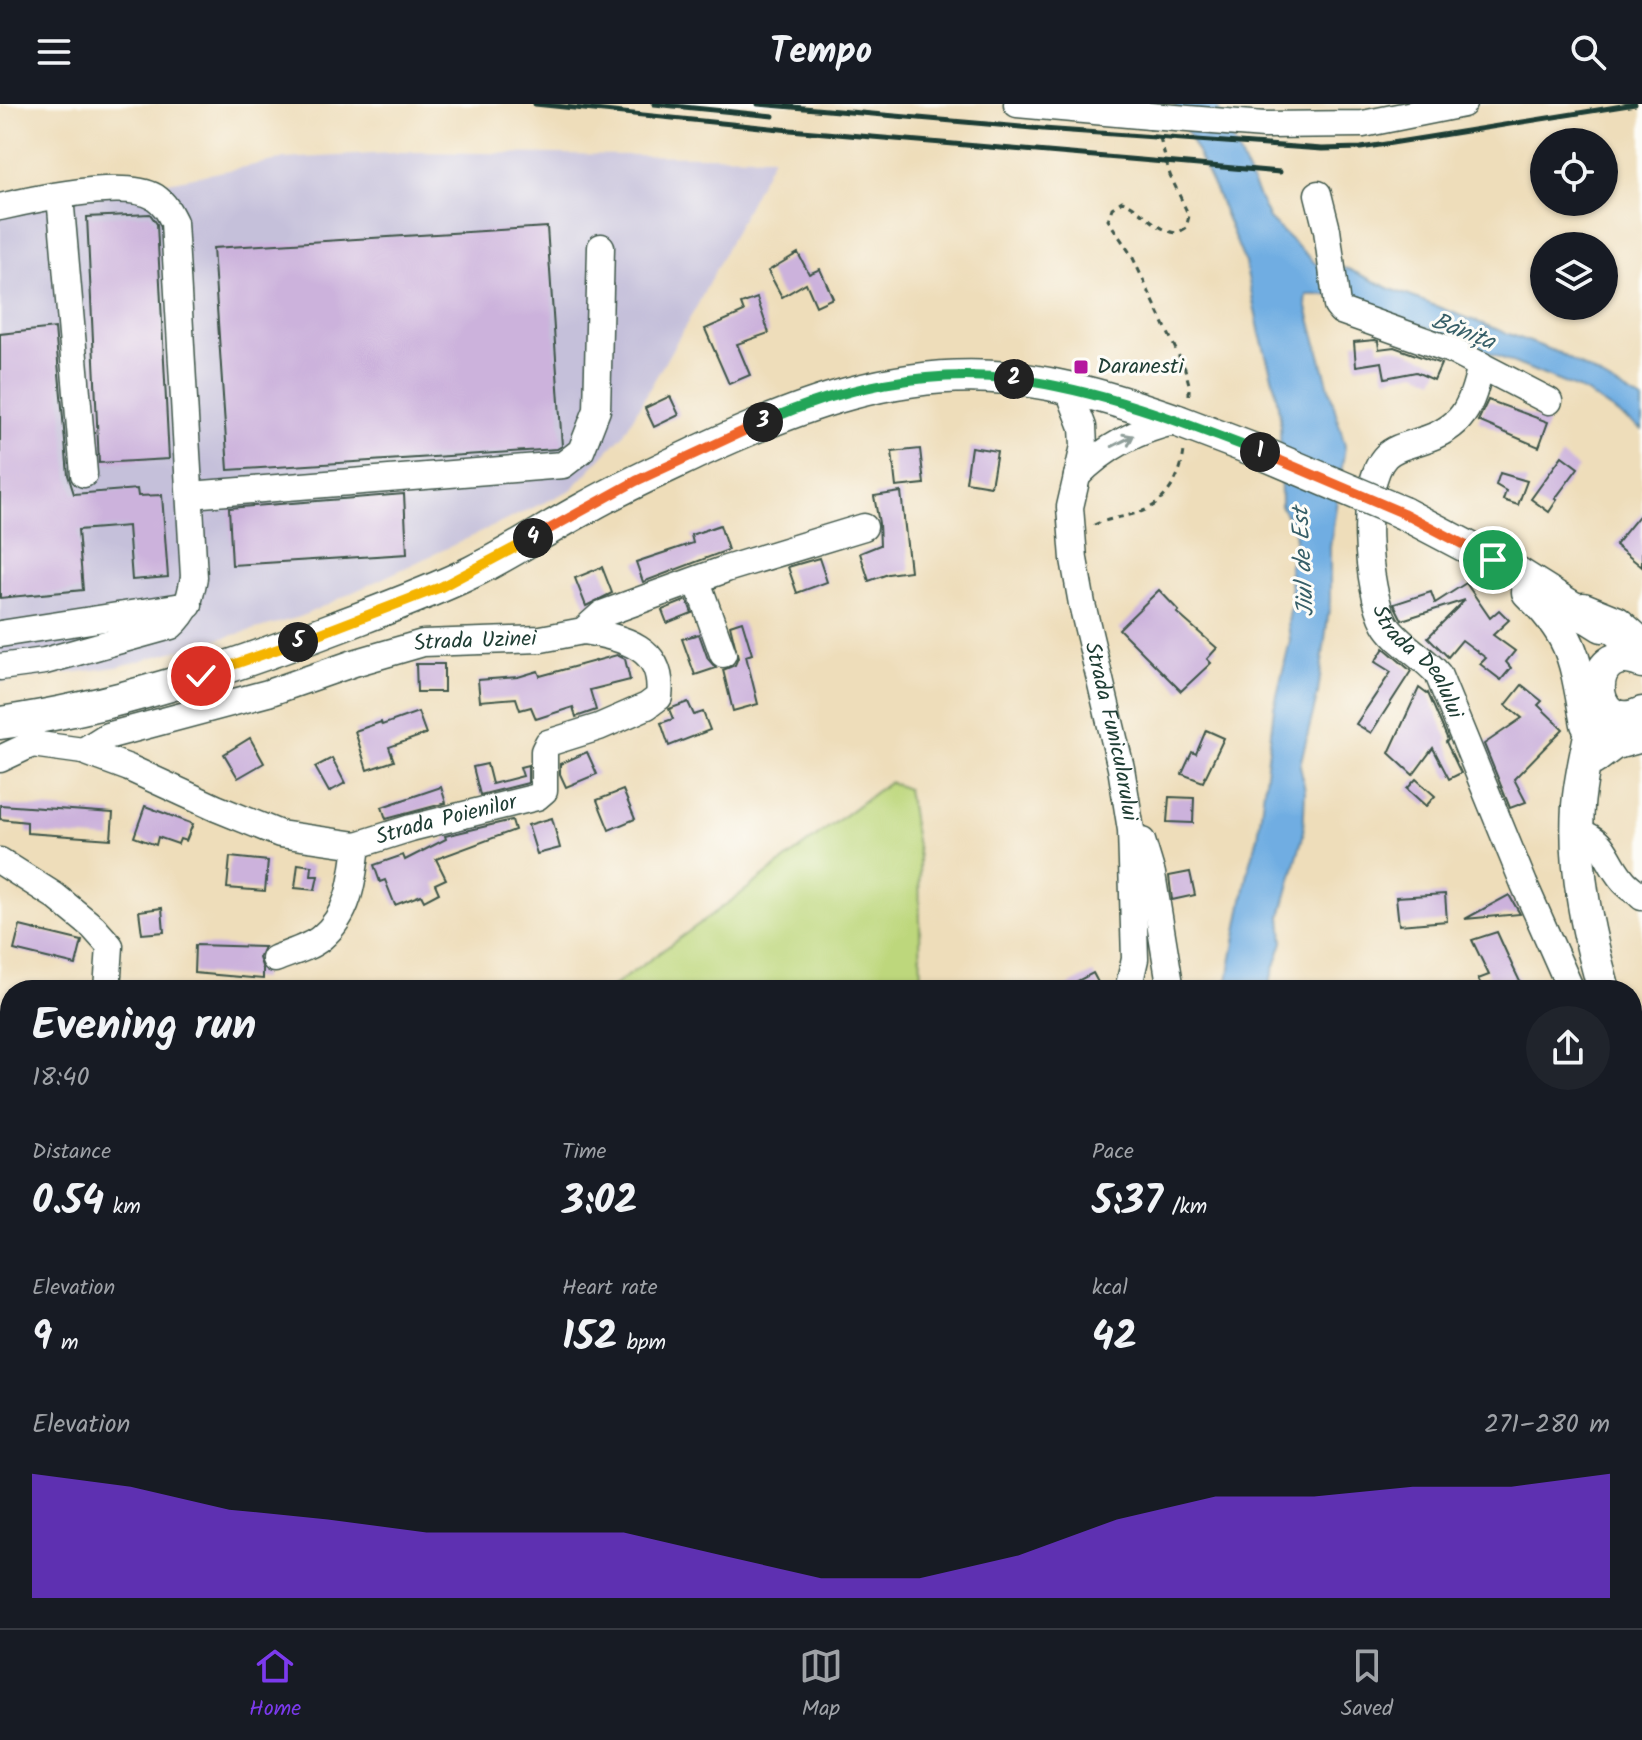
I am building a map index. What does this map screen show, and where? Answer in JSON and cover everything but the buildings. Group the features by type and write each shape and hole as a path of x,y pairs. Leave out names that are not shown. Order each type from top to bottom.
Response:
{"highway":[{"path":"1583,612 1615,625 1641,657"},
{"path":"1588,756 1637,721"}],"main road":[{"path":"20,729 201,676 412,599 475,571 636,481 780,415 839,394 881,385 959,376 1005,378 1068,388 1257,451 1403,513 1583,612"},
{"path":"1493,560 1542,606 1564,632 1573,655 1588,756"},
{"path":"1533,582 1568,622 1583,649 1606,709 1637,721"},
{"path":"1601,980 1581,892 1577,831 1600,676 1612,662 1641,657"}],"street":[{"path":"1020,104 1154,124 1279,118 1363,124 1463,104"},
{"path":"0,207 97,191 146,193 167,208 174,222 194,577 189,605 171,626 45,661 0,667"},
{"path":"1318,194 1337,306 1347,314 1416,336 1481,365 1549,401"},
{"path":"60,196 84,474"},
{"path":"190,495 563,465 581,451 597,410 601,247"},
{"name":"Strada Dealului","path":"1481,365 1472,400 1460,419 1443,432 1391,452 1377,470 1368,523 1370,563 1384,622 1391,633 1417,652 1438,674 1567,980"},
{"name":"Strada Funicularului","path":"1068,388 1083,427 1084,446 1070,507 1072,546 1082,604 1121,768 1131,830 1135,959 1130,980"},
{"path":"1077,476 1104,451 1150,428 1177,422"},
{"name":"Strada Uzinei","path":"83,751 107,736 268,693 423,643 541,639 583,631 602,614 726,569 864,527"},
{"path":"697,581 723,654"},
{"path":"0,634 189,605"},
{"name":"Strada Poienilor","path":"20,729 83,751 280,834 357,845 411,828 537,797 544,791 544,751 548,743 599,727 647,706 659,697 661,680 652,659 634,644 583,631"},
{"path":"0,759 20,729"},
{"path":"1131,830 1143,843 1152,874 1169,980"},
{"path":"1577,831 1593,837 1604,847 1622,879 1642,897"},
{"path":"275,959 321,938 346,906 357,845"},
{"path":"0,861 55,896 93,927 110,946 108,980"}],"path":[{"path":"1072,546 1093,525 1146,510 1155,504 1177,477 1183,462 1177,422 1189,384 1185,369 1132,256 1108,220 1112,208 1122,201 1144,212 1163,230 1177,233 1186,228 1189,216 1170,175 1154,124"}],"shaded area":[{"path":"410,152 773,157 698,304 623,435 571,490 300,617 117,667 0,682 0,206 148,186 284,159"}],"green space":[{"path":"889,782 907,789 919,858 921,980 622,980"}],"water":[{"path":"1174,104 1216,104 1269,219 1316,264 1348,269 1391,289 1559,353 1642,401 1642,430 1585,392 1434,330 1356,301 1307,295 1306,304 1345,446 1330,547 1330,601 1318,693 1300,765 1305,791 1303,836 1281,916 1283,942 1270,980 1228,980 1248,872 1258,837 1274,708 1290,641 1288,622 1292,600 1289,566 1296,551 1294,528 1281,506 1280,417 1274,383 1245,263 1216,192"}],"railway":[{"path":"535,104 790,130 1280,172"},
{"path":"654,104 773,116"},
{"path":"758,104 1322,149 1361,148 1635,104"}],"place":[{"name":"Daranesti","path":"1081,367"}],"route":[{"path":"201,676 276,651 441,587 636,481 780,415 839,394 924,379 959,376 1005,378 1068,388 1113,400 1257,451 1403,513 1493,560"}],"water label":[{"name":"Bănița","path":"1463,332"},
{"name":"Jiul de Est","path":"1304,562"}]}
